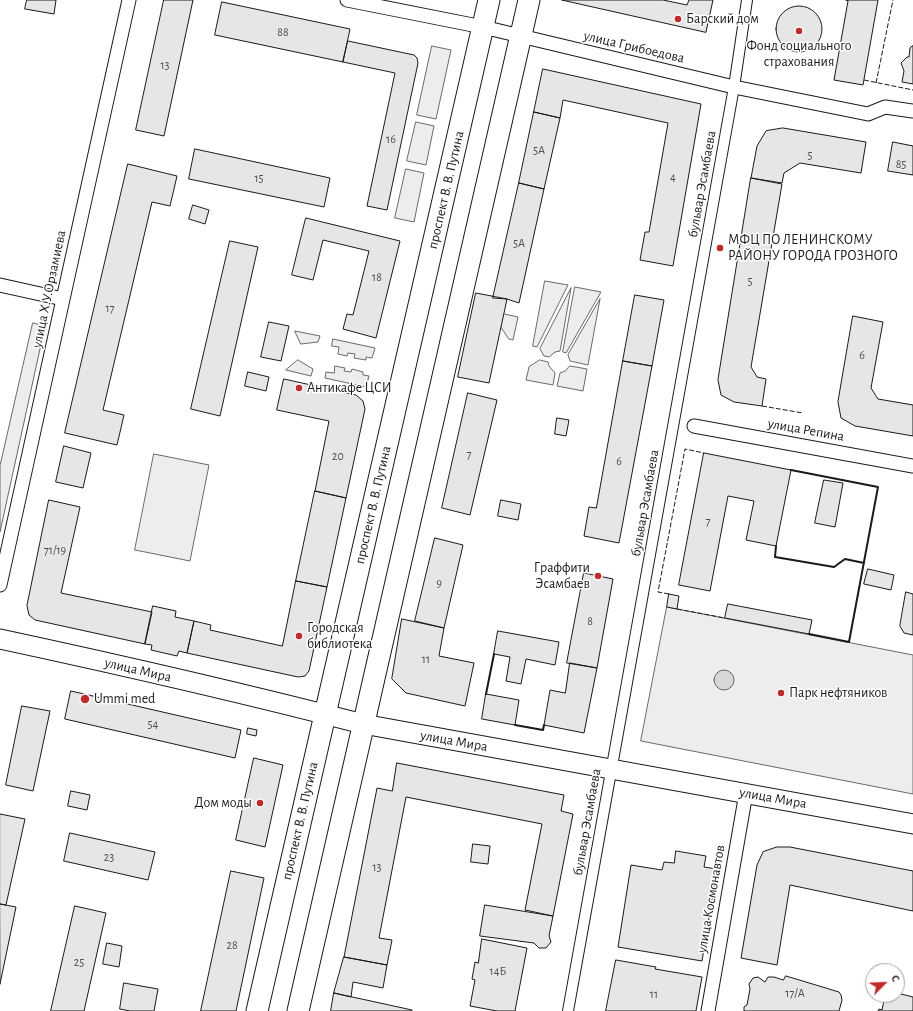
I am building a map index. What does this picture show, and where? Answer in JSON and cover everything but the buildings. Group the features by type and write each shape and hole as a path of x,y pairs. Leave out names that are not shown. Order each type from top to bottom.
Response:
{"main road":[{"name":"проспект В. В. Путина","path":"257,1011 489,0"},
{"path":"298,1011 529,0"},
{"name":"улица Мира","path":"0,638 90,658 363,724 913,824"}],"street":[{"name":"улица Х.У.Орзамиева","path":"0,585 129,0"},
{"name":"улица Грибоедова","path":"347,0 483,27 734,87 868,114 885,107 913,112"},
{"name":"бульвар Эсамбаева","path":"568,1011 734,87 747,0"},
{"path":"0,285 63,299"},
{"name":"улица Репина","path":"694,426 913,466"},
{"name":"улица Космонавтов","path":"708,1011 746,793"}],"shaded area":[{"path":"432,46 451,50 436,119 417,115"},
{"path":"416,122 434,126 426,165 407,161"},
{"path":"406,169 424,173 414,222 395,218"},
{"path":"545,281 568,285 537,347 533,346"},
{"path":"575,287 601,292 566,353 563,352"},
{"path":"571,288 560,351 555,352 549,357 544,356 540,349"},
{"path":"600,299 588,365 570,361 568,355"},
{"path":"491,311 518,317 513,340 509,339"},
{"path":"33,323 45,326 0,532 0,466"},
{"path":"295,331 320,336 318,342 301,344"},
{"path":"333,339 375,348 372,358 366,357 366,360 354,358 355,354 348,353 347,356 338,354 339,347 332,346"},
{"path":"298,360 313,369 311,376 286,370"},
{"path":"540,360 548,362 549,366 555,373 553,385 526,380 529,367"},
{"path":"335,366 345,368 344,371 351,372 352,369 363,372 363,375 369,376 366,387 325,378 326,372 334,373"},
{"path":"570,366 587,369 583,391 557,386 560,373 565,371"},
{"path":"154,454 209,465 190,561 135,550"},
{"name":"Парк нефтяников","path":"667,607 913,655 913,794 641,741"},
{"path":"724,670 731,673 734,680 731,687 724,690 717,687 714,680 717,673"}],"fence":[{"path":"876,83 893,0"},
{"path":"864,80 913,90"},
{"path":"762,406 803,413"},
{"path":"669,594 658,592 685,449 704,453"},
{"path":"677,609 725,618"}],"wall":[{"path":"791,470 878,487 849,642 809,634"},
{"path":"776,546 775,557 834,567 845,559 864,563"},
{"path":"486,694 494,654"},
{"path":"515,725 543,730 544,725"}],"place":[{"name":"Барский дом","path":"678,19"},
{"name":"Фонд социального страхования","path":"799,31"},
{"name":"МФЦ ПО ЛЕНИНСКОМУ РАЙОНУ ГОРОДА ГРОЗНОГО","path":"720,248"},
{"name":"Антикафе ЦСИ","path":"299,388"},
{"name":"Граффити Эсамбаев","path":"598,576"},
{"name":"Городская библиотека","path":"299,636"},
{"name":"Парк нефтяников","path":"781,693"},
{"name":"Ummi med","path":"85,699"},
{"name":"Дом моды","path":"260,803"}]}
